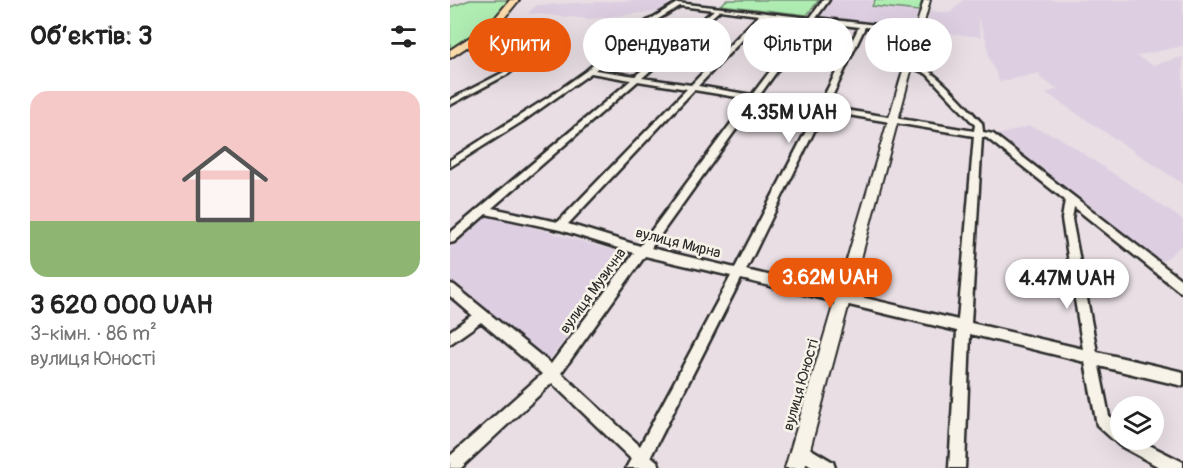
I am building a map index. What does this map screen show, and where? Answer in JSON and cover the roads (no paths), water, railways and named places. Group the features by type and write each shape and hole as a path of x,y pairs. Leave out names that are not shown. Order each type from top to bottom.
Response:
{"highway":[{"path":"502,18 515,0"},
{"path":"450,55 468,45"}],"street":[{"name":"вулиця Музична","path":"813,18 826,0"},
{"name":"вулиця Юності","path":"923,18 927,0"},
{"path":"656,18 679,2 804,18"},
{"path":"450,239 719,8"},
{"path":"560,226 764,13"},
{"path":"450,289 552,374 643,465 863,25 853,24"},
{"path":"450,103 507,72"},
{"path":"450,164 589,72"},
{"path":"596,72 990,136 1183,288"},
{"name":"вулиця Музична","path":"450,467 552,374 640,250 774,72"},
{"name":"вулиця Юності","path":"795,468 908,72"},
{"path":"927,72 979,125 964,326 957,468"},
{"path":"1070,199 1067,219 1090,357 1102,420 1110,428"},
{"name":"вулиця Мирна","path":"483,210 560,226 640,250 1183,379"},
{"path":"450,338 480,316"},
{"path":"799,450 827,468"},
{"path":"1143,450 1177,468"}]}
